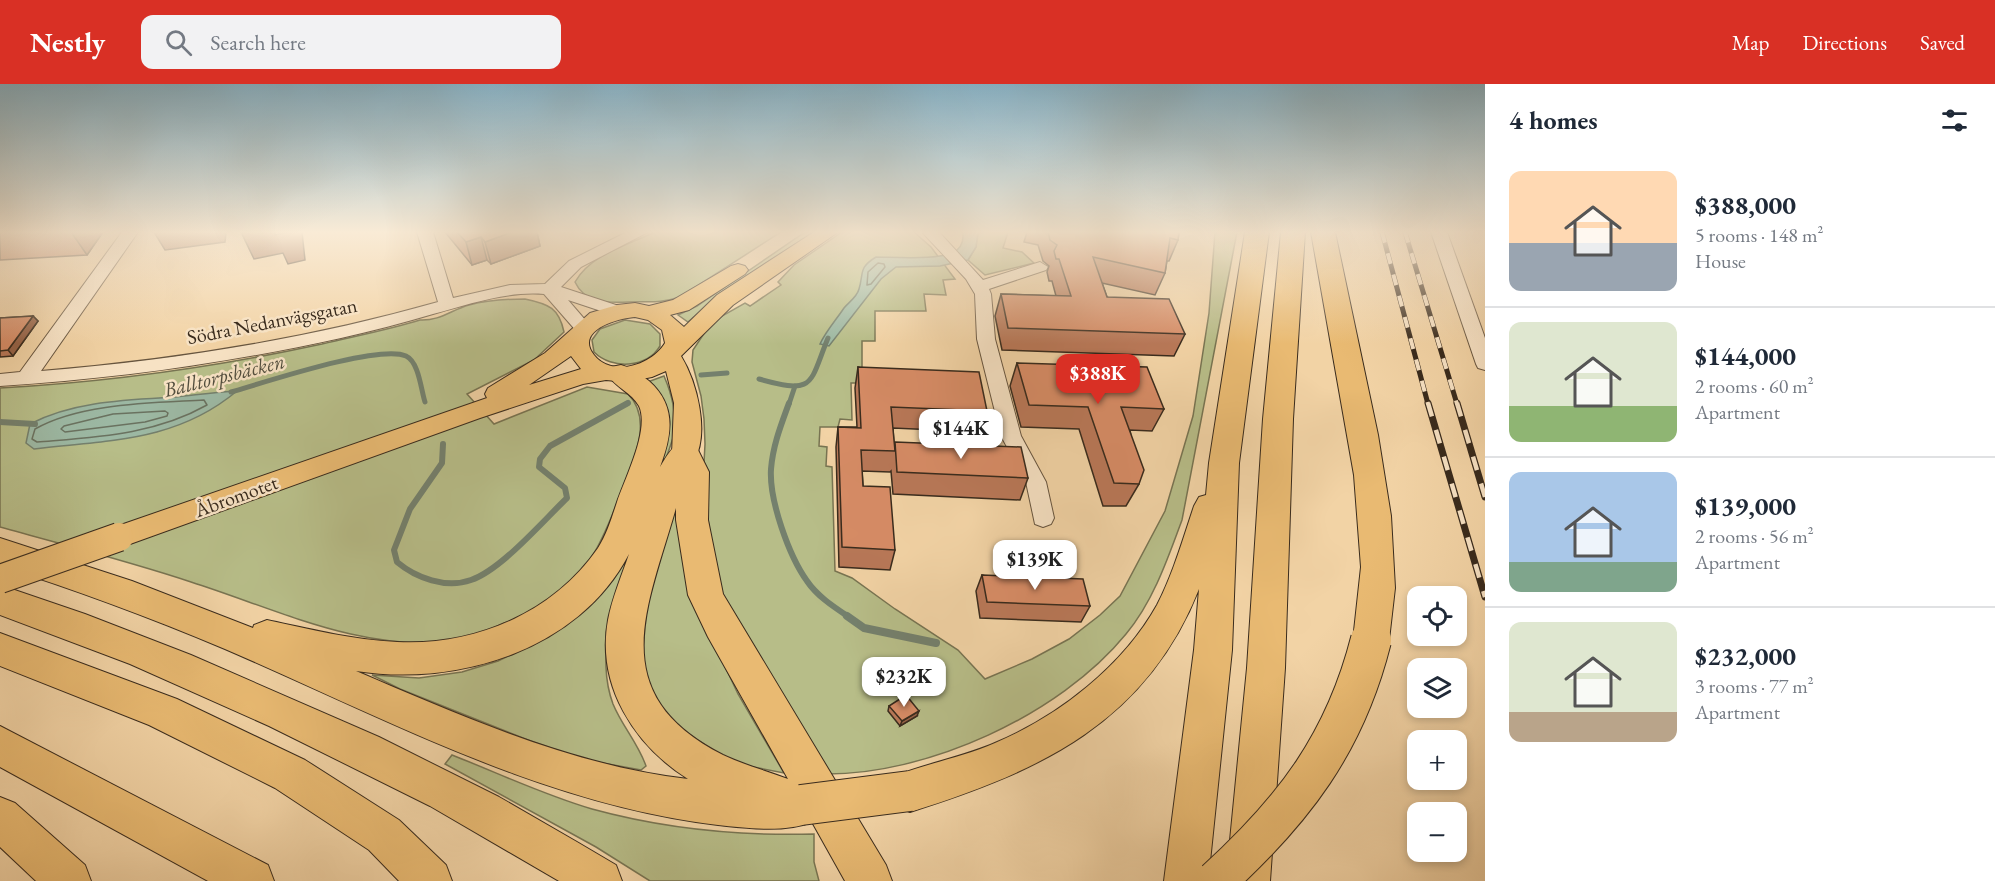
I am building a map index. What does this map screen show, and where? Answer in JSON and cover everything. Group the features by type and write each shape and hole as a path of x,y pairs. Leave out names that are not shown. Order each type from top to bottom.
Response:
{"highway":[{"path":"1186,881 1213,650 1224,463 1252,269"},
{"path":"1248,881 1266,668 1278,419 1290,269"},
{"path":"1216,881 1254,848 1298,798 1333,743 1359,686 1371,640 1378,560 1374,506 1365,447 1330,269"},
{"path":"204,623 331,649 415,659 454,656 497,644 536,626 566,605 593,580 611,555 627,519 654,439 656,416 647,396 614,373"},
{"path":"685,453 669,478 626,618 622,639 626,666 632,690 653,726 686,756 709,769 740,794"},
{"path":"685,453 693,472 692,520 706,595 721,626 870,881"},
{"path":"0,552 54,567 204,623 463,736 524,759 647,794 740,794 801,805 910,791 993,764 1027,748 1083,711 1129,672 1149,648 1181,589 1224,463"},
{"path":"0,600 101,634 392,763 553,851 600,881"},
{"path":"0,649 163,712 290,774 384,835 430,881"},
{"path":"0,745 252,881"},
{"path":"0,818 69,881"}],"main road":[{"name":"Åbromotet","path":"471,412 553,358 599,318 619,312 650,313 668,310 698,296 738,269"},
{"name":"Åbromotet","path":"0,579 471,412 580,377 649,369 672,352 725,300 772,269"},
{"path":"650,313 666,320 673,327 677,339 672,352 686,397 689,425 685,453"},
{"path":"582,332 578,347 583,357 592,366 614,373"}],"street":[{"path":"26,378 104,269"},
{"path":"436,269 447,305"},
{"path":"567,269 549,289 582,332"},
{"path":"965,269 983,294 986,339 1011,436 1036,482 1043,518"},
{"path":"979,287 1033,269"},
{"path":"1452,269 1485,364"},
{"name":"Södra Nedanvägsgatan","path":"0,380 139,368 265,348 330,335 502,291 522,289 562,291 595,307 619,312"}],"green space":[{"path":"585,269 723,269 680,297 654,302 598,301 585,295 575,282"},
{"path":"751,269 757,269 721,293 688,322 678,315 697,306"},
{"path":"790,269 948,269 955,279 943,280 946,295 924,294 926,311 875,311 875,341 862,341 862,383 851,383 852,420 840,419 838,427 820,427 819,446 827,447 826,466 832,467 835,571 852,578 958,650 985,679 1032,659 1069,639 1120,596 1165,511 1193,416 1209,313 1212,269 1230,269 1182,520 1152,594 1126,634 1098,663 1065,690 1028,714 988,735 946,752 904,764 862,772 822,774 717,586 703,482 704,419 701,396 692,362 693,350 707,329 722,316 745,303 750,306 781,285 778,282"},
{"path":"978,269 1009,269 985,275"},
{"path":"525,299 552,308 559,317 564,332 534,360 467,394 494,424 587,387 628,394 636,405 640,417 638,443 630,470 598,546 590,560 568,586 555,598 530,614 464,640 423,643 389,641 322,626 167,574 0,527 0,388 122,378 242,360 322,344 420,320 434,319 476,303"},
{"path":"625,320 650,324 660,334 660,346 647,359 629,364 619,364 601,358 594,352 592,340 600,329"},
{"path":"664,376 673,405 674,435 608,630 606,649 607,677 613,704 646,766 641,770 586,760 533,742 400,689 372,675 419,678 462,672 498,661 542,640 656,462 642,384"},
{"path":"676,496 722,660 738,694 784,773 733,763 665,719 639,665 637,645"},
{"path":"452,755 556,797 619,816 703,830 758,834 814,834 814,862 819,881 650,881 596,847 445,764"}],"water":[{"path":"893,269 881,279 829,346 820,344 844,308 857,294 863,271"},
{"path":"237,391 214,408 190,420 141,436 34,449 26,443 30,424 64,410 101,403"}],"building":[{"path":"1062,269 1097,269 1107,297 1169,299 1185,334 1008,328 1001,294 1071,296"},
{"path":"1148,269 1166,269 1165,273"},
{"path":"33,316 8,350 0,351 0,318"},
{"path":"1017,363 1147,367 1164,409 1121,407 1144,470 1139,484 1114,483 1088,407 1029,405"},
{"path":"858,367 979,372 987,411 891,407 895,451 861,450 863,486 890,487 895,550 842,547 838,427 861,428"},
{"path":"895,442 1021,447 1028,478 897,472"},
{"path":"982,575 1083,579 1090,606 987,602"},
{"path":"906,695 919,711 902,721 889,706"}],"waterway":[{"name":"Balltorpsbäcken","path":"759,379 791,386 808,382 828,338"},
{"name":"Balltorpsbäcken","path":"231,392 293,373 347,360 392,354 406,356 414,364 425,402"},
{"name":"Balltorpsbäcken","path":"701,375 727,373"},
{"path":"789,404 795,386"},
{"name":"Balltorpsbäcken","path":"443,444 442,463 410,509 394,550 397,562 413,573 432,580 452,583 471,580 483,575 508,556 567,498 565,488 539,467 540,459 550,446 628,403 626,404"},
{"path":"789,403 775,443 772,460 771,482 777,511 787,543 807,581 821,596 849,617"},
{"name":"Balltorpsbäcken","path":"0,422 35,424"},
{"path":"847,616 864,628 936,643"}],"railway":[{"path":"1392,269 1428,404"},
{"path":"1416,269 1457,404"},
{"path":"1428,403 1485,597"},
{"path":"1457,403 1485,497"}]}
